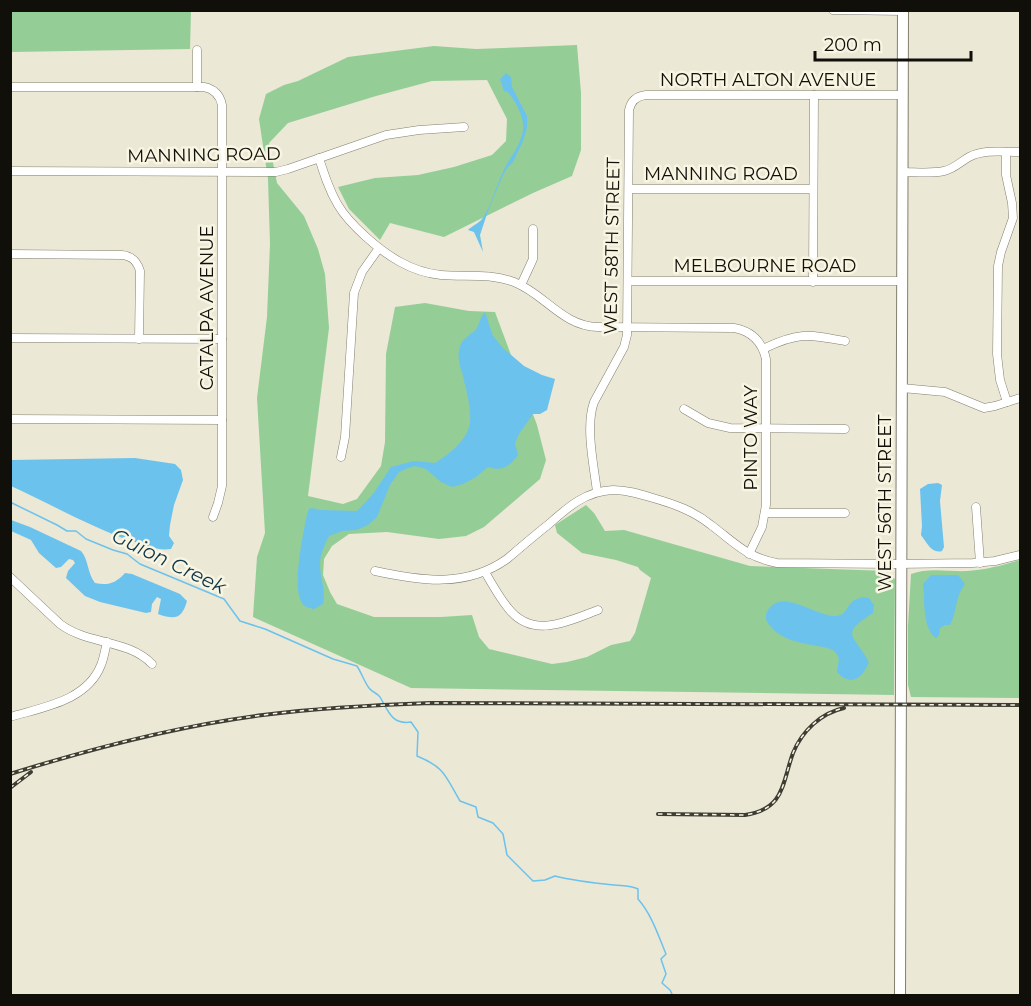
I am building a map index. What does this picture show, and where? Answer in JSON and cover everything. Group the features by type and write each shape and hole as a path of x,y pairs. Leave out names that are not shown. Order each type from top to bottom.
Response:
{"main road":[{"name":"WEST 56TH STREET","path":"900,996 903,11"}],"street":[{"path":"833,10 903,11"},
{"path":"10,87 197,87 197,50"},
{"name":"CATALPA AVENUE","path":"197,87 212,89 220,98 222,105 222,486 213,517"},
{"name":"NORTH ALTON AVENUE","path":"634,99 646,95 902,95"},
{"path":"813,282 814,95"},
{"name":"WEST 58TH STREET","path":"597,492 590,416 594,402 627,339 629,111 634,99"},
{"name":"MANNING ROAD","path":"10,171 276,172 386,135 464,127"},
{"path":"1006,152 1006,175 1013,218 1000,257 998,271 997,354 1000,380 1007,402"},
{"path":"902,172 942,172 954,168 976,154 1020,152"},
{"path":"319,158 331,192 341,211 354,226 400,263 422,272 439,275 495,277 521,285 563,316 576,323 595,327 736,328 758,340 763,349 784,339 798,336 845,341"},
{"name":"MANNING ROAD","path":"629,189 813,189"},
{"path":"521,285 533,259 533,229"},
{"path":"341,457 345,436 354,293 362,272 379,248"},
{"path":"10,255 122,255 132,258 140,271 139,339"},
{"name":"MELBOURNE ROAD","path":"628,281 902,281"},
{"path":"10,338 222,339"},
{"name":"PINTO WAY","path":"749,554 762,528 765,513 766,359 763,349"},
{"path":"902,388 945,393 982,407 991,408 1020,398"},
{"path":"684,409 720,427 845,429"},
{"path":"10,419 222,420"},
{"path":"375,571 403,577 437,580 460,579 485,572 509,557 583,498 597,492 615,490 630,492 690,511 749,554 763,560 785,564 980,563 1020,555"},
{"path":"976,507 980,563"},
{"path":"765,513 845,513"},
{"path":"485,572 508,608 516,617 529,623 553,625 598,610"},
{"path":"10,577 69,631 82,637 122,646 144,656 152,664"},
{"path":"10,717 65,700 80,692 95,676 101,665 107,642"}],"green space":[{"path":"10,11 191,11 190,49 11,52"},
{"path":"577,45 581,93 581,150 572,176 444,237 390,223 380,240 349,209 338,187 375,178 418,175 492,155 506,141 507,119 487,80 432,81 376,96 288,123 269,143 277,183 304,216 318,249 325,274 329,328 308,496 343,504 357,499 381,466 385,442 386,354 395,307 425,303 469,311 495,312 537,425 546,460 540,479 484,527 466,536 439,539 387,532 349,534 332,546 324,559 323,575 330,592 337,604 374,617 472,615 479,637 489,649 552,664 587,657 611,645 630,641 635,633 651,578 638,567 582,553 557,533 555,525 586,505 605,531 624,530 750,566 886,571 895,579 894,695 411,688 253,617 257,557 265,533 257,398 267,317 270,244 268,179 259,119 266,94 348,57 434,46 476,49"},
{"path":"1020,560 1020,698 911,697 908,685 908,626 911,574 932,570 975,570"}],"water":[{"path":"506,73 511,77 512,87 527,116 527,128 523,141 513,162 503,175 489,208 480,235 483,252 474,232 468,230 485,215 523,130 519,110 508,92 504,91 500,79"},
{"path":"485,312 493,336 503,348 524,366 555,379 547,410 540,414 533,414 515,443 518,455 505,467 497,469 488,467 476,477 452,487 441,482 426,469 415,466 399,472 390,485 377,517 368,525 357,530 342,531 329,536 320,560 323,604 314,609 306,606 300,600 298,577 309,509 357,511 373,494 391,467 414,461 435,463 460,443 467,433 470,415 459,352 464,339 477,328"},
{"path":"135,458 175,464 181,470 183,480 170,525 169,536 174,543 171,549 151,547 115,535 11,486 11,460"},
{"path":"928,484 942,485 940,501 944,547 938,552 930,547 921,535 920,489"},
{"path":"11,520 81,551 95,583 108,584 125,573 132,574 180,594 187,601 183,611 177,617 158,614 161,599 157,597 152,604 151,612 146,613 85,596 66,578 68,571 75,563 73,560 69,559 61,567 56,568 39,553 31,540 11,531"},
{"path":"931,575 958,575 965,584 959,594 950,625 940,628 936,638 928,628 924,605 923,584"},
{"path":"862,597 869,598 874,605 873,613 862,620 853,631 855,640 869,662 863,673 856,679 847,679 837,672 839,659 833,651 786,638 775,631 766,619 768,610 774,604 782,602 791,602 837,616 844,612 853,601"}],"waterway":[{"name":"Guion Creek","path":"10,502 67,531 76,531 86,539 127,554 140,564 224,599 240,621 265,629 333,659 357,666 370,689 380,697 391,716 399,721 411,722 418,732 417,756 439,769 460,801 476,807 478,817 493,823 503,834 507,855 533,881 555,876 638,889 638,899 651,918 666,954 661,959 666,974 662,983 673,996"}],"railway":[{"path":"10,774 72,755 199,725 263,715 347,707 431,703 1020,705"},
{"path":"658,814 745,815 768,807 780,793 793,753 807,730 828,714 844,708"},
{"path":"10,788 31,772"}]}
